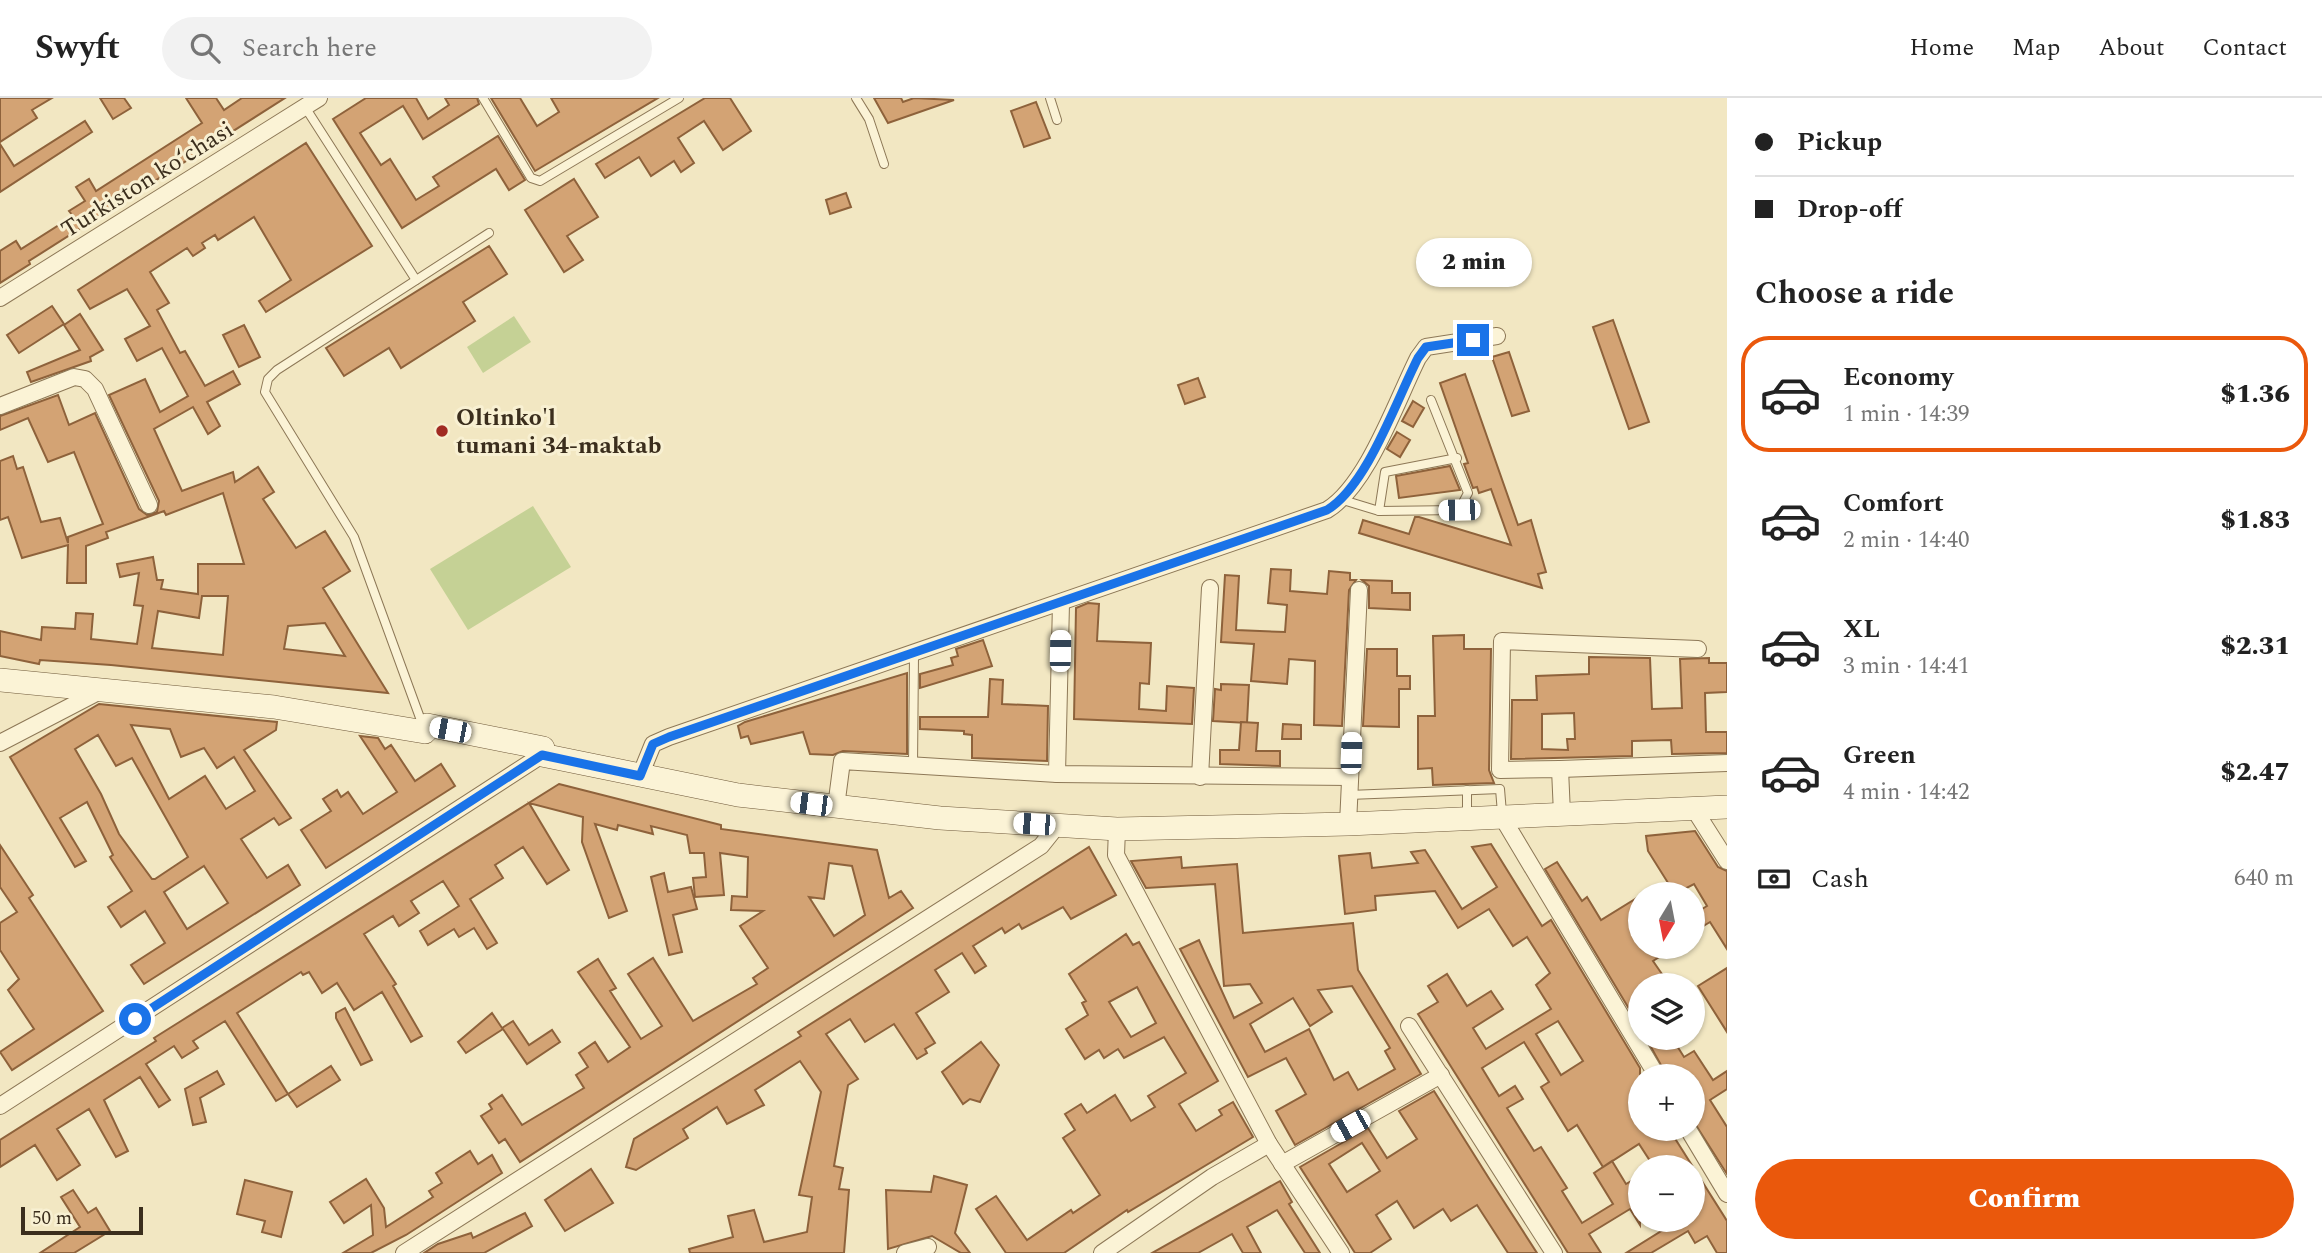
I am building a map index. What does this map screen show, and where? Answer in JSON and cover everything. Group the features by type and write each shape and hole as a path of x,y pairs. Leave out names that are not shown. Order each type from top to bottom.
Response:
{"street":[{"name":"Turkiston koʻchasi","path":"0,298 312,102"},
{"path":"640,776 653,744 669,737 914,655 1327,510 1343,500 1357,481 1426,347 1497,336"},
{"path":"0,406 74,377 85,379 95,389 149,505"},
{"path":"1200,777 1210,588"},
{"path":"1348,824 1359,590"},
{"path":"1056,774 1061,603"},
{"path":"1698,649 1502,641 1500,769 1727,763"},
{"path":"0,680 274,707 425,732 427,725 543,748 542,755"},
{"path":"0,743 102,690"},
{"path":"0,1106 542,755 738,794 836,807 1117,829 1348,824 1727,807"},
{"path":"836,807 842,761 1056,774 1350,777"},
{"path":"1560,769 1562,814"},
{"path":"1694,809 1727,861"},
{"path":"1502,817 1650,1064"},
{"path":"404,1253 1041,846 1057,826"},
{"path":"1117,829 1116,855 1269,1144 1340,1253"},
{"path":"1409,1026 1554,1253"},
{"path":"1282,1164 1441,1075"},
{"path":"1695,1141 1727,1194"},
{"path":"1102,1253 1212,1177 1269,1144"},
{"path":"905,1253 928,1247"}],"lane":[{"path":"483,98 531,178 540,181 679,98"},
{"path":"856,98 869,119 884,164"},
{"path":"1050,98 1057,120"},
{"path":"312,102 416,281"},
{"path":"425,732 354,537 265,392 268,379 277,370 489,233"},
{"path":"1343,500 1379,511 1459,510 1468,493 1457,458 1432,400"},
{"path":"1379,511 1385,472 1457,458"},
{"path":"913,766 914,655"},
{"path":"1500,769 1502,817"},
{"path":"1349,795 1500,789"},
{"path":"1467,790 1467,818"}],"green space":[{"path":"514,316 531,342 483,373 467,347"},
{"path":"533,506 571,567 468,630 430,569"}],"building":[{"path":"0,98 52,98 32,110 37,118 0,142"},
{"path":"100,98 124,98 131,108 113,119"},
{"path":"186,98 216,98 224,110 242,98 285,98 29,261 30,264 0,283 0,251 16,241 21,249 73,216 69,211 85,201 76,187 89,179 96,191 202,123"},
{"path":"366,98 416,98 428,119 449,105 445,98 477,98 479,104 423,139 403,106 360,133 381,165 390,159 416,200 439,186 433,177 498,136 525,180 509,190 496,169 402,228 333,119"},
{"path":"491,98 520,98 537,126 559,112 551,98 658,98 535,171"},
{"path":"705,98 730,98 751,131 723,150 704,121 678,138 694,163 681,172 674,161 651,176 639,157 605,178 596,164"},
{"path":"874,98 901,98 903,102 914,98 954,100 888,123"},
{"path":"1036,102 1050,138 1024,147 1011,111"},
{"path":"85,121 92,132 0,192 0,144 14,166"},
{"path":"306,143 372,246 266,312 259,301 291,280 254,217 218,240 215,235 202,243 205,248 193,256 187,248 150,272 169,303 157,310 180,353 185,351 205,386 233,371 240,384 207,402 220,426 208,434 193,407 154,429 182,491 233,472 235,482 258,467 274,492 263,499 296,548 325,531 350,571 323,588 388,693 111,665 40,660 39,664 0,656 0,631 41,640 42,627 75,629 76,613 93,614 91,639 137,644 143,606 134,605 139,573 120,577 117,564 153,557 157,580 163,580 161,589 198,594 198,564 244,564 223,493 166,515 164,511 106,532 108,538 86,546 86,583 67,583 68,545 22,558 8,517 0,520 0,461 13,456 17,469 23,467 41,522 60,518 68,543 68,537 103,524 74,452 48,462 28,418 0,430 0,416 58,395 69,425 95,413 139,509 147,515 157,512 159,501 109,395 145,379 160,412 188,396 162,348 137,361 125,339 150,326 127,289 90,309 78,290","holes":["202,596 228,596 223,655 152,648 158,611 199,618","325,623 345,656 284,649 288,626"]},
{"path":"574,179 598,217 567,236 583,260 564,272 525,210"},
{"path":"846,193 851,207 830,214 826,200"},
{"path":"489,246 507,274 463,302 475,321 401,368 389,348 344,376 326,348"},
{"path":"52,306 64,324 19,353 7,335"},
{"path":"80,314 103,350 90,357 91,361 31,382 27,372 80,350 64,325"},
{"path":"1613,320 1649,422 1629,429 1593,327"},
{"path":"244,325 260,357 239,367 223,335"},
{"path":"1509,352 1529,411 1512,416 1492,357"},
{"path":"1465,374 1518,525 1531,520 1546,572 1538,574 1542,588 1359,533 1363,520 1409,534 1415,517 1419,517 1511,545 1491,489 1479,493 1477,487 1473,488 1464,464 1468,463 1440,383"},
{"path":"1198,378 1205,397 1185,404 1178,385"},
{"path":"1413,401 1424,408 1413,427 1402,421"},
{"path":"1397,432 1410,440 1400,457 1387,449"},
{"path":"1450,466 1460,490 1399,498 1396,476"},
{"path":"1271,569 1291,570 1290,591 1327,594 1329,571 1350,573 1350,580 1356,580 1349,590 1342,726 1314,725 1315,661 1289,659 1287,684 1251,681 1254,644 1221,642 1225,575 1239,576 1236,630 1285,632 1287,605 1268,603"},
{"path":"1362,580 1392,581 1392,593 1410,593 1410,610 1369,608 1369,586"},
{"path":"1088,603 1099,604 1097,641 1151,643 1149,684 1140,683 1139,709 1166,711 1167,686 1194,688 1192,724 1074,719 1076,608"},
{"path":"1464,635 1464,649 1491,649 1489,770 1494,783 1433,785 1432,768 1418,769 1418,716 1435,716 1433,636"},
{"path":"983,640 992,666 920,688 920,674 953,665 951,658 958,656 956,649"},
{"path":"1367,649 1397,649 1397,676 1410,676 1410,689 1399,689 1399,727 1363,726"},
{"path":"1589,657 1650,658 1652,709 1682,708 1680,659 1709,658 1709,663 1727,663 1727,692 1705,693 1706,732 1727,732 1727,753 1672,754 1671,740 1632,741 1632,756 1511,759 1512,700 1537,700 1536,676 1589,674","holes":["1574,713 1575,739 1567,739 1568,750 1542,749 1542,714"]},
{"path":"907,673 907,754 843,751 833,755 810,754 803,732 751,744 748,736 741,738 738,726 745,722"},
{"path":"990,679 1003,680 1002,704 1048,706 1047,761 972,758 972,735 964,734 964,731 920,729 920,717 988,717"},
{"path":"1221,684 1249,685 1247,723 1213,721 1215,689 1221,690"},
{"path":"99,704 277,722 276,730 244,750 291,818 279,825 274,818 241,839 267,878 288,865 300,885 144,984 131,965 165,943 145,911 121,927 108,907 132,891 110,857 113,855 87,802 60,818 86,861 75,867 10,757","holes":["131,725 170,729 181,757 204,748 217,768 234,757 255,791 226,809 205,776 169,799","98,735 116,766 132,758 188,857 152,879 119,834 101,794 75,749","204,866 228,903 187,929 164,892"]},
{"path":"1241,722 1258,723 1256,751 1280,751 1280,766 1220,764 1220,750 1239,750"},
{"path":"1283,724 1301,725 1301,739 1282,739"},
{"path":"360,736 378,738 385,749 391,745 415,781 441,764 455,786 326,868 301,830 331,811 323,799 337,790 341,797 348,792 363,814 397,792"},
{"path":"559,784 721,825 721,829 877,850 889,898 901,891 913,908 520,1162 505,1139 499,1143 481,1116 492,1109 489,1104 502,1095 522,1125 584,1088 576,1075 588,1067 579,1053 595,1042 608,1062 630,1047 578,972 598,959 616,988 610,991 641,1039 662,1026 628,974 653,958 693,1021 757,984 753,978 768,968 740,926 763,911 731,910 732,896 747,897 748,857 720,853 724,895 695,897 693,878 706,877 704,853 690,853 687,835 651,826 653,834 618,825 617,830 595,824 627,911 609,918 582,842 583,817 529,803 569,870 547,884 523,847 495,865 503,878 470,899 497,943 487,949 474,928 459,937 454,929 428,945 420,931 459,906 443,881 411,901 419,913 399,926 393,916 364,934 396,984 393,986 422,1036 411,1042 382,992 354,1010 337,983 322,993 309,972 303,975 301,972 237,1013 288,1094 276,1101 225,1021 193,1041 198,1048 182,1058 174,1046 146,1064 170,1100 159,1107 140,1077 104,1100 128,1151 116,1157 89,1109 57,1129 80,1165 57,1180 35,1145 0,1167 0,1140 156,1041 154,1038","holes":["829,863 852,866 865,915 834,936 809,897 824,899"]},
{"path":"1695,831 1718,867 1727,871 1727,949 1710,922 1705,925 1705,882 1667,882 1648,851 1646,836"},
{"path":"1491,844 1542,926 1551,920 1638,1064 1628,1064 1628,1141 1677,1141 1685,1155 1646,1155 1639,1144 1612,1161 1626,1184 1628,1183 1628,1210 1589,1234 1601,1253 1568,1253 1418,1014 1438,1002 1428,986 1447,974 1467,1006 1491,991 1503,1009 1473,1028 1486,1049 1551,1009 1536,985 1550,973 1527,937 1513,946 1489,909 1458,928 1435,891 1375,896 1376,910 1345,914 1339,856 1370,853 1372,868 1418,863 1411,852 1425,850 1462,909 1497,887 1472,847","holes":["1558,1021 1583,1061 1561,1075 1536,1034","1524,1042 1549,1082 1541,1087 1568,1131 1577,1125 1603,1167 1594,1173 1613,1204 1582,1223 1562,1191 1567,1188 1541,1147 1534,1151 1507,1108 1523,1099 1515,1086 1499,1096 1482,1068"]},
{"path":"0,845 33,895 29,898 103,1011 12,1070 0,1052 34,1029 8,990 19,979 0,950 0,923 17,912 0,887"},
{"path":"1089,847 1116,895 1071,919 1063,907 1022,929 1019,924 1005,933 1002,928 973,946 986,966 975,973 962,953 935,970 949,992 916,1013 935,1043 925,1049 927,1053 917,1059 894,1024 865,1042 850,1019 826,1034 858,1079 848,1085 834,1166 843,1168 839,1189 849,1190 844,1253 690,1253 689,1249 733,1237 728,1216 754,1210 764,1242 807,1232 812,1197 799,1195 821,1092 800,1061 755,1090 764,1105 727,1124 717,1107 683,1129 688,1138 636,1170 626,1167 634,1139 801,1036 798,1032"},
{"path":"1181,857 1182,868 1237,864 1243,933 1353,923 1358,970 1421,1074 1295,1145 1276,1111 1306,1094 1286,1058 1248,1077 1180,949 1199,940 1234,1018 1262,1003 1250,984 1224,986 1215,884 1146,888 1131,861","holes":["1352,986 1390,1048 1385,1051 1395,1069 1358,1090 1348,1072 1334,1080 1309,1029 1265,1052 1250,1024 1293,998 1310,1026 1332,1012 1318,990"]},
{"path":"1557,862 1582,901 1587,897 1601,920 1628,903 1628,959 1656,959 1653,961 1661,973 1628,973 1628,1007 1545,869"},
{"path":"664,873 668,892 691,887 697,909 673,915 682,952 669,955 651,877"},
{"path":"1126,934 1133,945 1139,942 1218,1081 1179,1104 1196,1131 1222,1115 1219,1110 1233,1102 1253,1137 1128,1212 1127,1210 1064,1253 1006,1253 976,1209 996,1196 1027,1240 1071,1210 1073,1213 1100,1195 1063,1138 1075,1130 1065,1114 1081,1104 1087,1113 1115,1095 1131,1121 1155,1107 1148,1096 1186,1073 1164,1037 1124,1058 1118,1049 1104,1058 1099,1050 1085,1059 1066,1029 1088,1015 1082,1003 1086,1001 1069,974","holes":["1137,987 1156,1023 1131,1037 1109,1002"]},
{"path":"1727,968 1727,1032 1705,997 1705,982"},
{"path":"345,1008 372,1060 361,1065 336,1018 336,1013"},
{"path":"492,1013 502,1028 513,1021 529,1045 552,1030 560,1042 527,1064 503,1029 466,1053 458,1042"},
{"path":"981,1042 999,1065 980,1102 970,1099 963,1104 942,1072"},
{"path":"1653,1050 1680,1050 1684,1057 1694,1051 1703,1064 1660,1064"},
{"path":"331,1066 340,1080 297,1107 288,1094"},
{"path":"1705,1068 1713,1080 1727,1071 1727,1089 1710,1100 1727,1127 1727,1174 1705,1139"},
{"path":"217,1071 224,1084 200,1098 206,1122 193,1125 185,1089"},
{"path":"1434,1091 1537,1253 1508,1253 1477,1205 1451,1221 1443,1209 1414,1228 1397,1201 1376,1215 1391,1239 1370,1253 1355,1253 1300,1167 1368,1128 1387,1158 1417,1139 1399,1111","holes":["1362,1143 1380,1171 1347,1192 1329,1164"]},
{"path":"470,1151 478,1164 492,1155 502,1173 406,1235 371,1253 343,1253 373,1235 371,1205 344,1223 330,1202 366,1179 384,1208 386,1227 433,1197 429,1191 442,1183 436,1173"},
{"path":"591,1169 613,1203 565,1231 545,1200"},
{"path":"934,1176 967,1185 955,1233 970,1253 961,1253 932,1236 888,1249 886,1190 931,1192"},
{"path":"245,1180 292,1192 281,1237 262,1232 265,1221 237,1214"},
{"path":"1280,1181 1292,1202 1289,1204 1320,1253 1305,1253 1277,1210 1247,1227 1261,1253 1243,1253 1232,1234 1198,1253 1152,1253"},
{"path":"1705,1186 1727,1221 1727,1253 1717,1253 1707,1236 1695,1243 1689,1232 1705,1232"},
{"path":"73,1190 88,1213 96,1208 110,1231 74,1253 40,1253 80,1227 61,1197"},
{"path":"525,1213 532,1226 484,1253 424,1253 438,1244 471,1233 473,1238"},
{"path":"1660,1232 1686,1232 1651,1253 1626,1253"}],"place":[{"name":"Oltinko'l tumani 34-maktab","path":"442,431"}],"route":[{"path":"135,1019 542,755 640,776 653,744 669,737 914,655 1327,510 1343,500 1357,481 1426,347 1473,340"}]}
